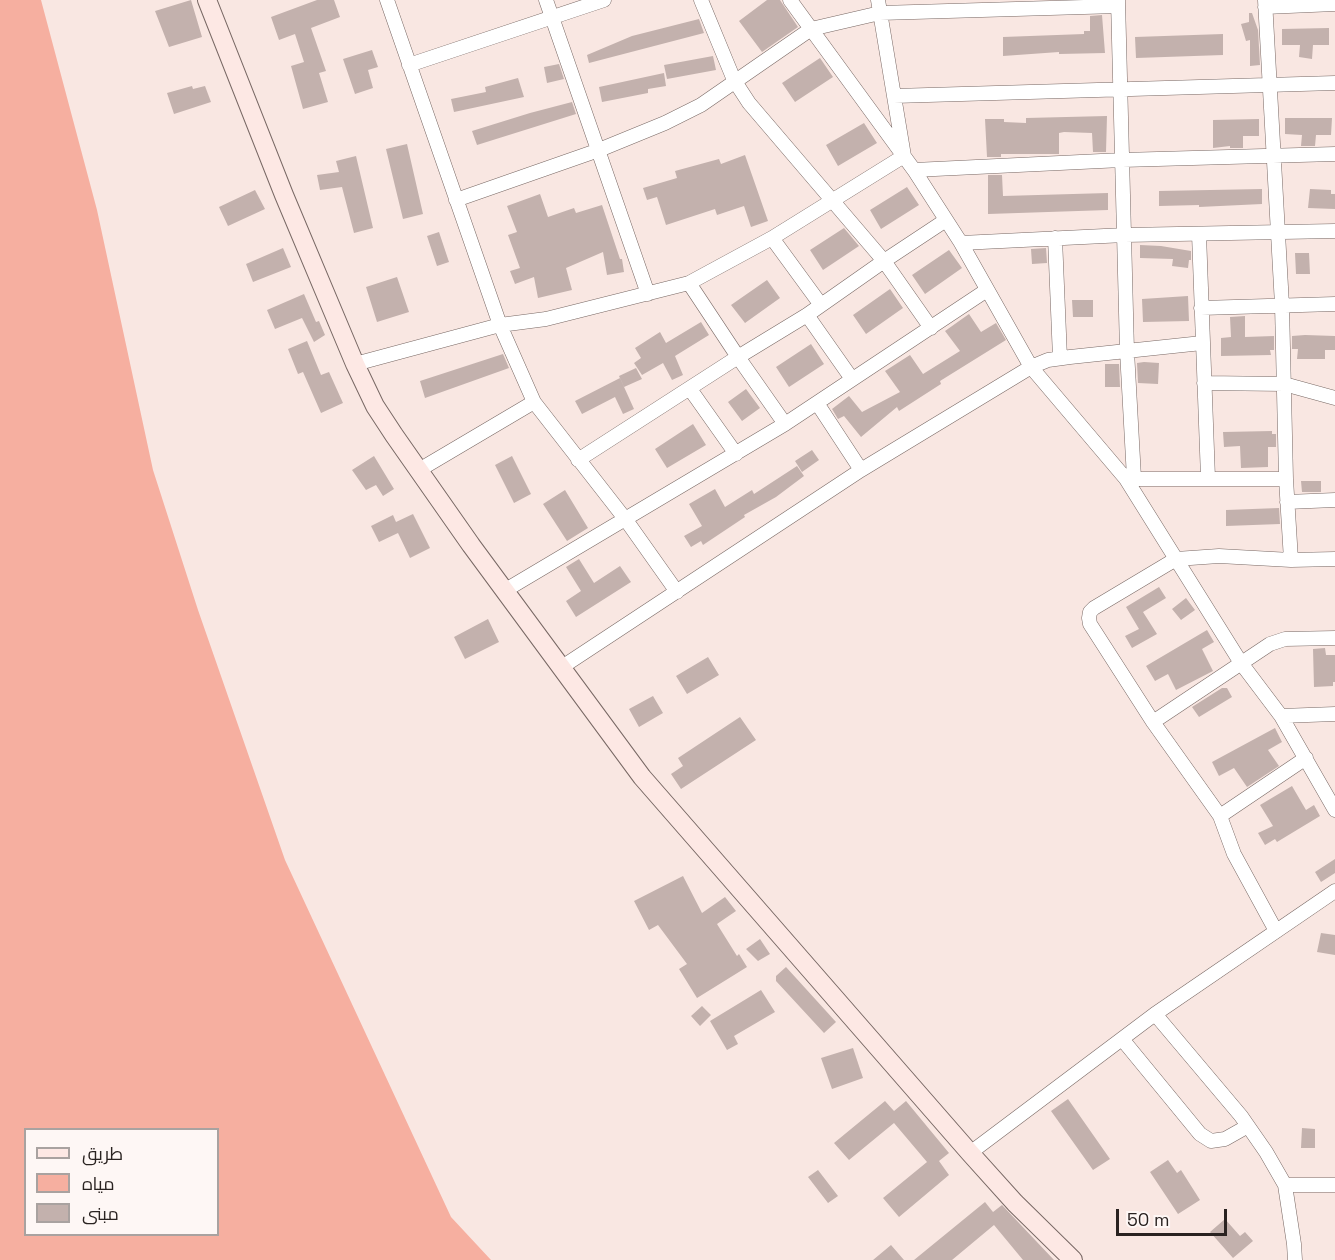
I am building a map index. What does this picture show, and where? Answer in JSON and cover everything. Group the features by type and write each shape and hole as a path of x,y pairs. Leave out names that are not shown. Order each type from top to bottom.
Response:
{"street":[{"path":"387,0 500,325 534,402 626,520 677,592"},
{"path":"546,0 648,294"},
{"path":"409,65 604,0"},
{"path":"701,0 734,80 749,103 884,261 931,328"},
{"path":"790,0 914,170 961,243 1030,367 1130,479 1240,663 1281,716 1335,810"},
{"path":"209,1 284,195 375,406 504,591 642,777 970,1153 1015,1203 1072,1260"},
{"path":"456,200 599,150 664,123 701,105 734,80 811,29 879,7 1118,3 1130,479"},
{"path":"1291,560 1286,479 1282,305 1276,232 1265,4 1335,4"},
{"path":"879,7 903,156"},
{"path":"894,96 1335,83"},
{"path":"914,170 1122,159 1335,154"},
{"path":"355,364 500,325 546,319 689,283 772,238 903,156"},
{"path":"578,460 807,315 946,220"},
{"path":"961,243 1125,235 1335,231"},
{"path":"1199,234 1208,478"},
{"path":"772,238 822,305"},
{"path":"1055,238 1060,358"},
{"path":"689,283 785,424"},
{"path":"504,591 785,424 987,290"},
{"path":"1201,308 1335,304"},
{"path":"807,315 852,379"},
{"path":"562,667 861,470 1030,367 1060,358 1202,343"},
{"path":"1204,383 1284,384 1335,398"},
{"path":"690,389 736,454"},
{"path":"419,470 534,402"},
{"path":"817,403 861,470"},
{"path":"1130,479 1286,479"},
{"path":"1287,502 1335,500"},
{"path":"1276,931 1234,854 1220,816 1153,722 1090,624 1089,618 1094,608 1176,559 1219,556 1291,560 1335,559"},
{"path":"1153,722 1270,644 1285,639 1335,638"},
{"path":"1281,716 1335,714"},
{"path":"1220,816 1306,758"},
{"path":"970,1153 1155,1014 1335,891"},
{"path":"1155,1014 1248,1126 1285,1185 1296,1260"},
{"path":"1122,1039 1200,1134 1211,1141 1225,1139 1248,1126"},
{"path":"1285,1185 1335,1185"}],"water":[{"path":"0,0 41,0 97,210 153,470 198,610 285,860 451,1217 491,1260 0,1260"}],"building":[{"path":"191,0 202,37 169,47 155,11"},
{"path":"317,0 334,0 340,17 311,28 326,71 319,73 328,102 303,109 291,66 304,62 295,34 279,40 271,17"},
{"path":"767,0 780,0 798,27 762,52 739,21"},
{"path":"1249,13 1252,13 1258,30 1260,65 1250,66 1250,40 1246,41 1241,24 1249,22"},
{"path":"1102,15 1105,53 1059,54 1059,52 1003,56 1003,37 1084,34 1084,31 1090,31 1090,16"},
{"path":"699,19 704,33 589,63 587,55 632,36"},
{"path":"1329,28 1329,45 1313,45 1312,59 1299,57 1300,45 1282,45 1282,29"},
{"path":"1223,34 1223,55 1136,58 1135,37"},
{"path":"372,50 378,67 368,70 373,88 355,94 343,59"},
{"path":"713,56 716,70 667,79 664,65"},
{"path":"820,58 833,77 795,102 782,83"},
{"path":"559,64 564,79 547,83 544,67"},
{"path":"664,73 666,86 648,89 648,93 602,102 599,87"},
{"path":"518,78 524,97 454,112 451,99 486,92 485,87"},
{"path":"192,86 193,89 205,86 211,102 174,114 167,93"},
{"path":"572,102 576,114 477,145 472,131"},
{"path":"1107,116 1106,152 1093,152 1092,133 1064,132 1059,133 1059,154 1001,154 1001,157 987,157 985,119 1004,119 1004,122 1026,123 1026,118"},
{"path":"1285,118 1332,118 1331,135 1316,135 1315,146 1301,146 1302,135 1285,134"},
{"path":"1259,119 1259,136 1243,136 1243,148 1230,148 1230,146 1213,148 1213,120"},
{"path":"864,123 877,143 838,166 826,145"},
{"path":"407,144 423,214 403,219 386,149"},
{"path":"745,155 768,221 751,227 744,206 717,215 715,209 666,225 657,197 647,200 643,188 677,178 675,171 719,159 721,164"},
{"path":"356,156 373,228 354,233 342,187 320,190 317,175 339,172 336,161"},
{"path":"988,175 1002,175 1003,196 1108,193 1108,210 988,214"},
{"path":"907,187 919,205 881,229 870,210"},
{"path":"1262,189 1262,204 1159,206 1159,191"},
{"path":"1310,189 1331,190 1331,194 1335,194 1335,209 1308,208"},
{"path":"255,190 265,209 228,226 219,207"},
{"path":"540,194 548,217 574,208 576,213 602,205 620,259 622,259 624,272 607,275 603,252 566,268 572,290 538,298 534,277 515,284 510,271 520,268 508,235 517,232 507,206"},
{"path":"844,228 859,246 823,270 810,250"},
{"path":"439,232 449,262 437,266 427,236"},
{"path":"1140,245 1191,251 1188,268 1172,266 1173,259 1140,258"},
{"path":"283,248 291,267 253,282 246,264"},
{"path":"1046,248 1047,263 1032,264 1031,249"},
{"path":"949,250 962,268 925,294 912,275"},
{"path":"1295,253 1309,253 1310,274 1296,274"},
{"path":"397,277 409,312 377,322 366,287"},
{"path":"767,280 780,298 745,323 731,305"},
{"path":"890,289 903,308 866,334 853,315"},
{"path":"304,294 316,322 319,321 325,335 314,342 302,318 275,329 267,310"},
{"path":"1188,296 1189,321 1143,322 1142,299"},
{"path":"1072,300 1093,300 1093,317 1073,317"},
{"path":"969,314 981,332 996,323 1006,340 940,381 941,384 899,411 897,407 861,437 844,416 838,419 832,409 849,396 862,412 900,392 885,371 910,355 923,374 960,351 945,331"},
{"path":"1245,316 1245,337 1274,336 1274,350 1270,350 1271,355 1221,356 1221,338 1231,337 1230,317"},
{"path":"701,322 709,335 675,356 683,375 672,380 663,363 642,375 634,363 641,358 635,348 660,332 666,343"},
{"path":"1292,336 1335,336 1335,350 1325,350 1325,359 1297,359 1298,349 1292,349"},
{"path":"307,341 321,375 329,372 343,403 321,413 303,372 298,374 288,349"},
{"path":"811,344 824,364 789,387 776,367"},
{"path":"503,354 509,368 425,398 420,381"},
{"path":"1137,363 1159,363 1158,384 1138,383"},
{"path":"1105,364 1119,364 1120,387 1105,387"},
{"path":"636,368 642,379 624,387 619,376"},
{"path":"620,378 634,409 623,414 615,397 582,414 575,401"},
{"path":"746,389 760,408 742,421 728,402"},
{"path":"693,424 706,445 667,468 655,449"},
{"path":"1272,431 1272,434 1276,434 1276,447 1268,447 1268,467 1241,468 1240,446 1224,447 1223,432"},
{"path":"812,450 819,460 802,472 795,461"},
{"path":"374,456 394,489 383,496 376,485 366,490 352,470"},
{"path":"512,456 531,494 514,503 495,465"},
{"path":"797,466 804,476 703,545 701,541 691,547 684,536 702,526 689,504 715,489 725,507 752,490 754,494"},
{"path":"1301,481 1321,481 1321,492 1302,492"},
{"path":"565,490 588,528 567,541 543,504"},
{"path":"1279,508 1280,524 1226,526 1226,510"},
{"path":"413,514 430,548 410,558 398,533 379,542 371,526 393,515 396,522"},
{"path":"579,559 594,583 620,566 631,582 576,617 566,601 581,591 566,567"},
{"path":"1159,587 1166,598 1143,612 1157,634 1132,648 1125,636 1139,629 1126,607"},
{"path":"1186,598 1195,610 1181,620 1172,609"},
{"path":"488,619 499,642 465,659 454,637"},
{"path":"1207,630 1214,642 1202,649 1213,671 1176,690 1168,674 1155,681 1146,666"},
{"path":"1325,648 1326,655 1335,655 1335,682 1333,686 1314,687 1313,649"},
{"path":"708,657 719,675 687,694 676,676"},
{"path":"1222,688 1227,688 1232,697 1199,717 1192,707"},
{"path":"653,696 663,713 639,727 629,709"},
{"path":"740,717 756,740 681,789 671,774 683,766 678,758"},
{"path":"1275,728 1282,742 1268,750 1279,766 1247,787 1234,768 1219,776 1212,762"},
{"path":"1292,786 1306,810 1314,805 1320,816 1277,842 1275,839 1265,845 1258,833 1273,826 1260,805"},
{"path":"1335,859 1335,873 1321,882 1315,872"},
{"path":"683,876 702,913 725,897 736,911 717,924 737,956 739,954 747,967 697,998 679,969 687,964 658,925 649,930 634,901"},
{"path":"1321,933 1335,935 1335,955 1317,952"},
{"path":"760,939 770,954 758,961 746,949"},
{"path":"786,967 836,1022 824,1033 776,981 776,976"},
{"path":"761,990 775,1012 734,1036 738,1044 727,1050 710,1021"},
{"path":"702,1006 711,1015 700,1026 691,1016"},
{"path":"853,1048 863,1078 832,1089 821,1058"},
{"path":"1068,1099 1110,1159 1093,1170 1051,1111"},
{"path":"885,1101 894,1111 906,1101 949,1153 939,1161 949,1175 899,1217 883,1198 927,1162 894,1123 849,1160 834,1143"},
{"path":"1302,1128 1315,1129 1315,1148 1301,1148"},
{"path":"1168,1160 1177,1173 1181,1170 1200,1200 1178,1214 1150,1172"},
{"path":"818,1170 838,1196 828,1203 808,1177"},
{"path":"985,1202 993,1212 1002,1205 1054,1260 1023,1260 994,1225 952,1260 914,1260"},
{"path":"1225,1219 1240,1236 1245,1232 1253,1241 1233,1258 1210,1232"},
{"path":"891,1245 904,1260 873,1260"}]}
